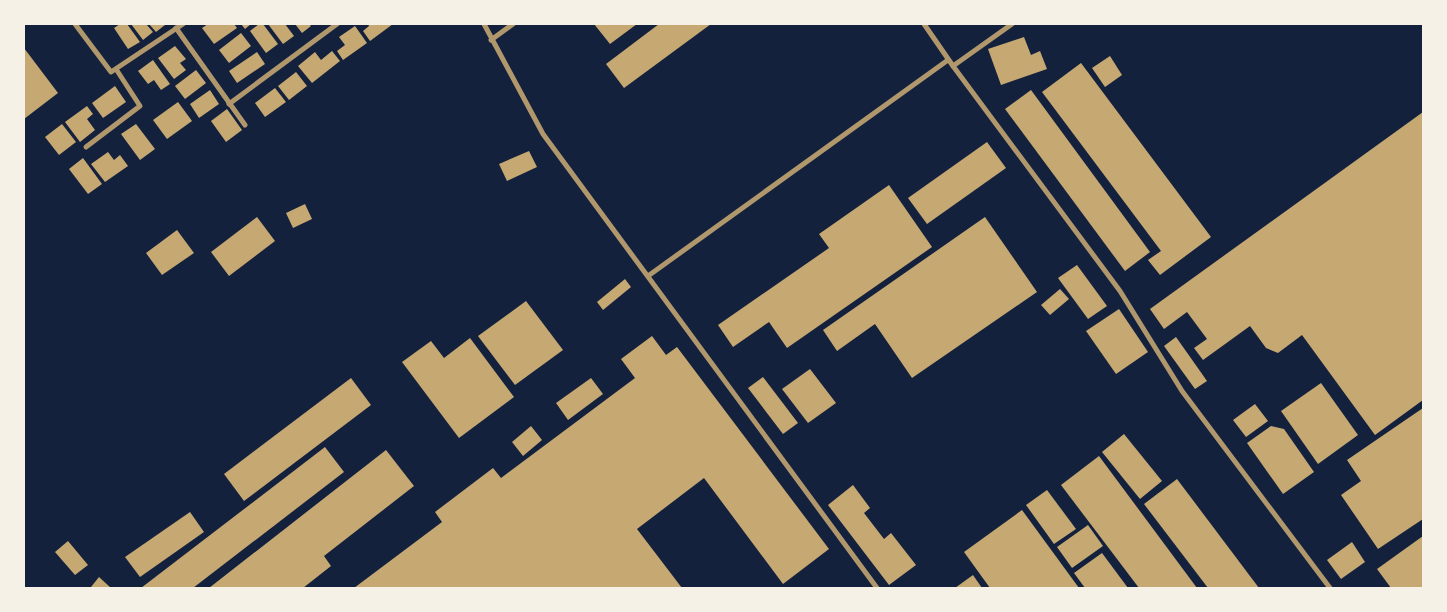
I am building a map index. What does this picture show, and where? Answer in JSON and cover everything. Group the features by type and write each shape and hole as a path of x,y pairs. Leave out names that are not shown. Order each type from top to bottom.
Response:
{"street":[{"path":"75,24 111,72 183,24"},
{"path":"229,104 336,24"},
{"path":"484,24 543,134 877,588"},
{"path":"491,40 513,24"},
{"path":"924,24 948,60 1120,291 1182,391 1330,588"},
{"path":"953,66 1012,24"},
{"path":"176,28 245,125"},
{"path":"648,276 948,60"},
{"path":"86,147 140,106 116,69"}],"building":[{"path":"120,24 127,24 140,42 128,49 114,28"},
{"path":"131,24 146,24 153,32 143,40"},
{"path":"149,24 164,24 165,25 156,32"},
{"path":"208,24 234,24 237,28 214,44 202,28"},
{"path":"241,24 251,24 245,29"},
{"path":"259,24 263,24 278,44 266,53 250,31"},
{"path":"268,24 285,24 294,36 283,44"},
{"path":"295,24 309,24 311,26 302,33"},
{"path":"368,24 393,24 370,41 363,31 369,26"},
{"path":"594,24 637,24 610,44"},
{"path":"659,24 711,24 624,88 606,64"},
{"path":"355,26 367,43 343,60 337,51 345,45 339,37"},
{"path":"241,33 251,46 229,63 219,50"},
{"path":"1024,37 1031,55 1040,51 1047,69 1001,85 988,49"},
{"path":"175,46 186,59 180,63 186,70 174,79 158,58"},
{"path":"24,48 58,93 24,119"},
{"path":"332,51 340,61 312,83 298,66 315,52 321,60"},
{"path":"257,52 265,64 237,83 229,71"},
{"path":"1110,56 1122,75 1105,87 1092,68"},
{"path":"153,60 170,84 161,90 154,80 148,84 138,71"},
{"path":"1081,63 1211,237 1160,275 1148,260 1161,251 1042,92"},
{"path":"196,70 206,83 185,99 175,86"},
{"path":"296,72 307,86 289,100 278,86"},
{"path":"115,86 126,102 103,118 92,103"},
{"path":"275,88 286,102 265,117 255,103"},
{"path":"210,90 219,104 199,118 190,104"},
{"path":"1031,90 1150,252 1125,271 1005,109"},
{"path":"178,102 192,121 167,139 153,120"},
{"path":"87,106 93,114 87,119 95,130 80,142 65,122"},
{"path":"227,109 242,130 226,142 211,121"},
{"path":"1423,112 1423,400 1375,435 1302,335 1278,353 1266,348 1250,326 1203,360 1194,348 1207,339 1187,312 1164,329 1150,309"},
{"path":"62,124 76,142 59,155 45,137"},
{"path":"136,124 155,149 140,160 121,134"},
{"path":"987,142 1006,168 927,224 908,198"},
{"path":"529,151 537,167 507,181 499,164"},
{"path":"108,152 114,160 120,155 128,166 105,182 91,164"},
{"path":"83,158 102,184 88,194 69,169"},
{"path":"889,185 932,247 787,348 769,322 733,347 718,325 829,248 819,234"},
{"path":"305,204 312,219 293,228 286,213"},
{"path":"257,217 275,241 229,276 211,252"},
{"path":"985,217 1037,292 912,378 875,324 837,351 823,330"},
{"path":"177,230 194,253 162,275 146,253"},
{"path":"1077,265 1107,306 1088,319 1058,278"},
{"path":"625,279 631,287 603,310 597,302"},
{"path":"1060,289 1069,299 1050,315 1041,305"},
{"path":"526,301 563,350 515,385 478,336"},
{"path":"1119,309 1148,352 1116,374 1086,331"},
{"path":"652,336 666,355 677,347 829,549 783,584 704,478 637,529 682,588 354,588 442,522 435,512 493,468 501,478 635,378 621,359"},
{"path":"1176,337 1207,381 1195,389 1164,346"},
{"path":"470,338 514,397 459,438 402,362 431,341 444,358"},
{"path":"810,369 836,403 808,423 782,389"},
{"path":"763,377 798,423 783,434 748,388"},
{"path":"351,378 371,405 244,501 224,474"},
{"path":"591,378 603,394 568,420 556,403"},
{"path":"1321,383 1358,435 1318,464 1281,411"},
{"path":"1255,404 1268,421 1246,437 1233,420"},
{"path":"1423,408 1423,519 1378,549 1341,495 1361,481 1347,460"},
{"path":"531,426 542,440 523,456 512,442"},
{"path":"1271,426 1284,429 1314,472 1283,494 1247,443"},
{"path":"1124,434 1162,481 1140,499 1102,452"},
{"path":"325,447 344,472 193,588 141,588"},
{"path":"386,450 414,486 324,556 331,566 303,588 209,588"},
{"path":"1099,456 1197,588 1139,588 1061,485"},
{"path":"1177,479 1259,588 1208,588 1144,504"},
{"path":"853,485 870,508 864,513 884,539 891,533 916,565 889,585 828,505"},
{"path":"1047,490 1076,529 1054,544 1026,505"},
{"path":"1022,510 1079,588 990,588 964,552"},
{"path":"190,512 204,532 140,577 125,557"},
{"path":"1088,525 1103,546 1072,568 1057,547"},
{"path":"1423,536 1423,588 1391,588 1377,569"},
{"path":"68,541 88,565 75,575 55,552"},
{"path":"1352,542 1365,562 1341,579 1327,560"},
{"path":"1102,553 1128,588 1085,588 1074,573"},
{"path":"973,575 982,588 955,588"},
{"path":"99,577 111,588 91,587"}]}
